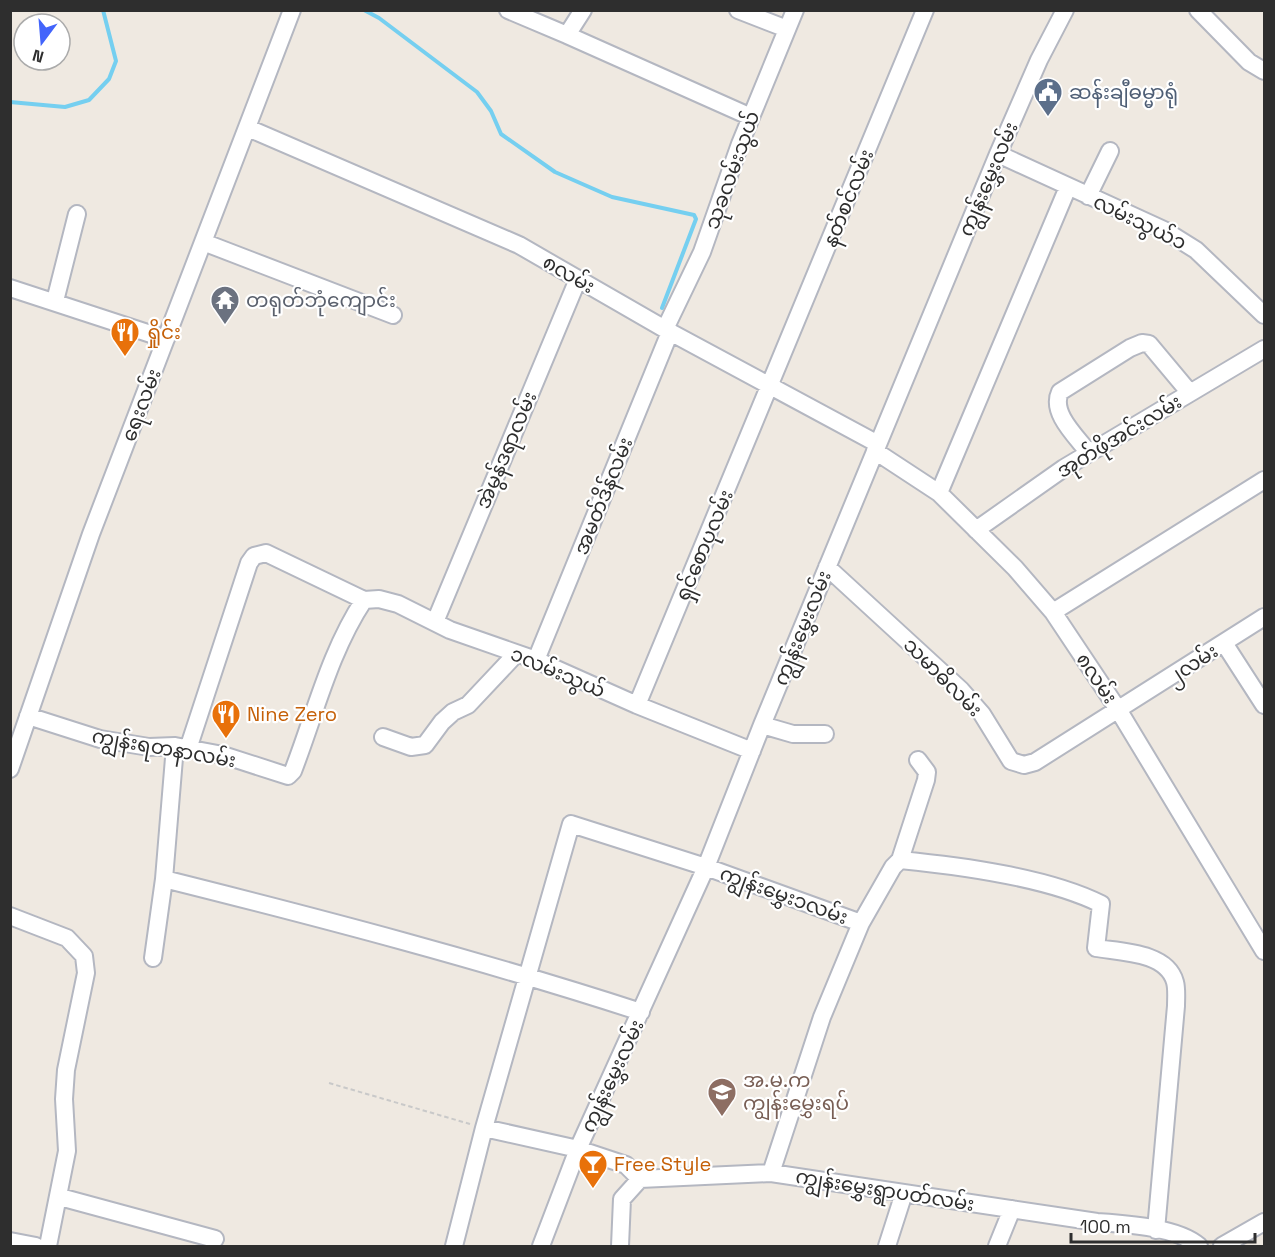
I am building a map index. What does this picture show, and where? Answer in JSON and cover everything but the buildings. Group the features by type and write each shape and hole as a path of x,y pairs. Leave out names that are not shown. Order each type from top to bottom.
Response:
{"street":[{"name":"ရေးလမ်း","path":"10,770 16,736 28,716 91,534 292,10"},
{"path":"508,10 751,117"},
{"path":"567,35 583,10"},
{"path":"738,10 788,29"},
{"name":"သုခလမ်းသွယ်","path":"668,330 702,252 751,117 795,10"},
{"name":"နတ်စင်လမ်း","path":"771,385 925,10"},
{"name":"ကျွန်းမွှေးလမ်း","path":"541,1246 578,1149 706,867 762,725 998,154 1039,60 1065,10"},
{"path":"1198,10 1249,62 1264,71"},
{"name":"၈လမ်း","path":"248,128 519,245 668,330 771,385 877,447 939,492 1015,568 1053,612 1119,711 1264,951"},
{"path":"1088,196 1110,151"},
{"name":"လမ်းသွယ်၁","path":"998,154 1164,230 1196,250 1264,315"},
{"path":"939,492 1068,187"},
{"path":"55,300 77,214"},
{"path":"203,242 393,315"},
{"name":"အဲမွန်ဒရာလမ်း","path":"435,621 578,279"},
{"path":"10,288 55,300 166,339"},
{"name":"အမတ်ဒိန်လမ်း","path":"536,660 668,330"},
{"path":"1089,453 1059,412 1056,400 1060,392 1130,348 1142,343 1149,344 1190,393"},
{"name":"အုတ်ဖိုအင်းလမ်း","path":"976,530 1089,453 1264,349"},
{"name":"ရှင်စောပုလမ်း","path":"637,705 771,385"},
{"path":"1053,612 1264,480"},
{"name":"၁လမ်းသွယ်","path":"181,747 249,563 254,556 266,554 364,600 379,599 398,604 752,751"},
{"name":"သမာဓိလမ်း","path":"827,567 961,690 982,714 1011,761 1024,765 1035,762 1119,711"},
{"name":"ကျွန်းရတနာလမ်း","path":"28,716 100,739 149,747 181,747 224,755 288,776 293,771 342,640 364,600"},
{"name":"၂လမ်း","path":"1119,711 1264,616"},
{"path":"1224,643 1264,705"},
{"path":"383,737 411,747 425,745 442,722 453,712 468,705 516,654"},
{"path":"762,725 793,734 825,734"},
{"path":"153,958 181,747"},
{"path":"771,1173 822,1017 861,923 893,867 900,860 926,780 927,772 918,760"},
{"name":"ကျွန်းမွှေး၁လမ်း","path":"528,975 571,824 706,867 861,923"},
{"path":"900,860 953,865 1076,892 1101,904 1096,948 1140,956 1164,964 1175,981 1176,1006 1156,1230"},
{"path":"164,879 366,930 528,975 641,1012"},
{"path":"10,916 67,938 84,956 86,973 66,1070 64,1099 68,1151 48,1246"},
{"path":"454,1246 484,1128 528,975"},
{"path":"484,1128 578,1149 626,1165 640,1179 622,1199 620,1246"},
{"name":"ကျွန်းမွှေးရွာပတ်လမ်း","path":"640,1179 771,1173 1097,1222 1133,1224 1191,1239 1199,1246"},
{"path":"887,1246 904,1193"},
{"path":"60,1197 215,1239"},
{"path":"997,1246 1012,1209"},
{"path":"1222,1246 1264,1221"},
{"path":"10,1241 36,1246"}],"path":[{"path":"329,1083 484,1128"}],"waterway":[{"path":"10,102 65,107 89,100 109,79 116,61 103,10"},
{"path":"364,10 379,18 477,92 491,111 501,134 555,172 612,197 694,215 696,219 662,308"}],"place":[{"name":"ဆန်းချီဓမ္မာရုံ","path":"1048,118"},
{"name":"တရုတ်ဘုံကျောင်း","path":"225,326"},
{"name":"ရှိုင်း","path":"125,358"},
{"name":"Nine Zero","path":"226,740"},
{"name":"အ.မ.က ကျွန်းမွှေးရပ်","path":"722,1118"},
{"name":"Free Style","path":"593,1190"}]}
